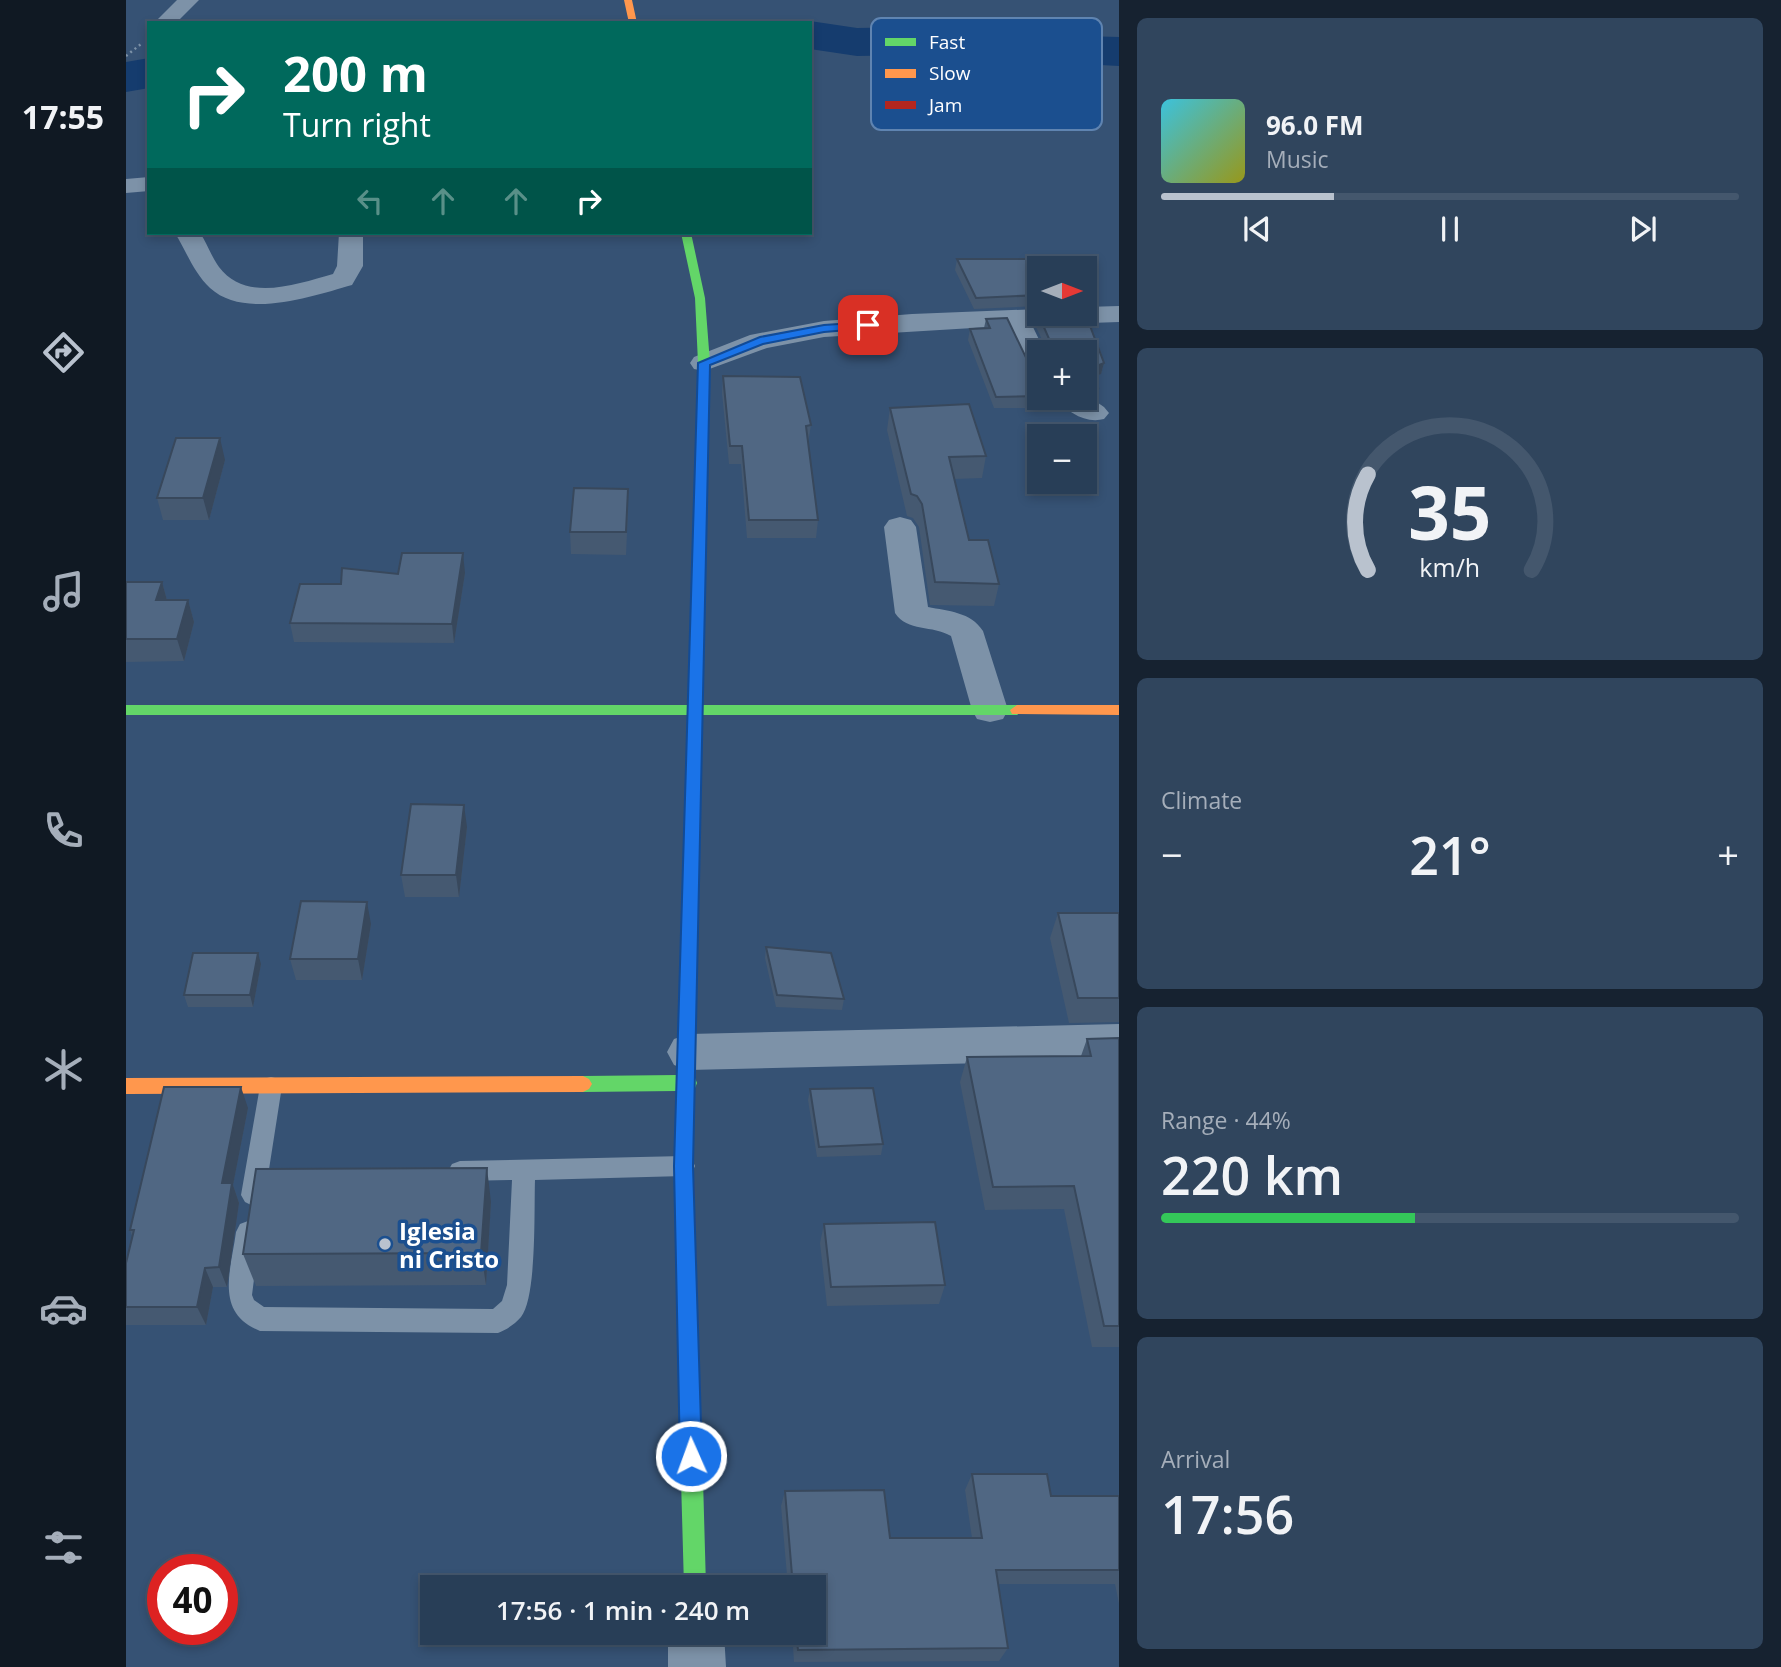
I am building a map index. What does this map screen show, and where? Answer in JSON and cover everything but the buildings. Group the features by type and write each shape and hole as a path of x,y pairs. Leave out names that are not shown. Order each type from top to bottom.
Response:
{"street":[{"path":"166,21 190,0"},
{"path":"628,0 633,21"},
{"path":"126,186 147,184"},
{"path":"188,235 209,272 230,292 248,296 277,294 343,279 350,266 351,235"},
{"path":"687,235 700,298 704,363 684,1166 695,1575"},
{"path":"704,363 760,341 824,329 1119,314"},
{"path":"1015,318 1027,343"},
{"path":"1090,410 1094,413"},
{"path":"900,527 912,613 921,618 951,622 966,631 990,710"},
{"path":"126,710 1119,710"},
{"path":"126,1086 271,1086 688,1067 1119,1042"},
{"path":"696,1645 697,1667"}],"lane":[{"path":"271,1086 256,1172 240,1295 245,1308 260,1319 498,1321 513,1308 519,1285 524,1170"},
{"path":"443,1171 684,1166"},
{"path":"256,1172 283,1172"}],"path":[{"path":"126,56 141,44"}],"waterway":[{"path":"812,35 871,42"},
{"path":"1102,51 1119,52"},
{"path":"126,77 147,73"}],"traffic: fast":[{"path":"684,1146 704,363 700,298 686,235"},
{"path":"126,710 1017,710"},
{"path":"583,1084 688,1083"},
{"path":"692,1479 695,1575"}],"traffic: slow":[{"path":"628,0 633,21"},
{"path":"1017,710 1119,710"},
{"path":"126,1086 583,1084"}],"traffic: jam":[{"path":"684,1146 692,1479"}],"place":[{"name":"Iglesia ni Cristo","path":"385,1244"}],"route":[{"path":"691,1456 684,1166 704,363 760,341 824,329 868,325"}]}
